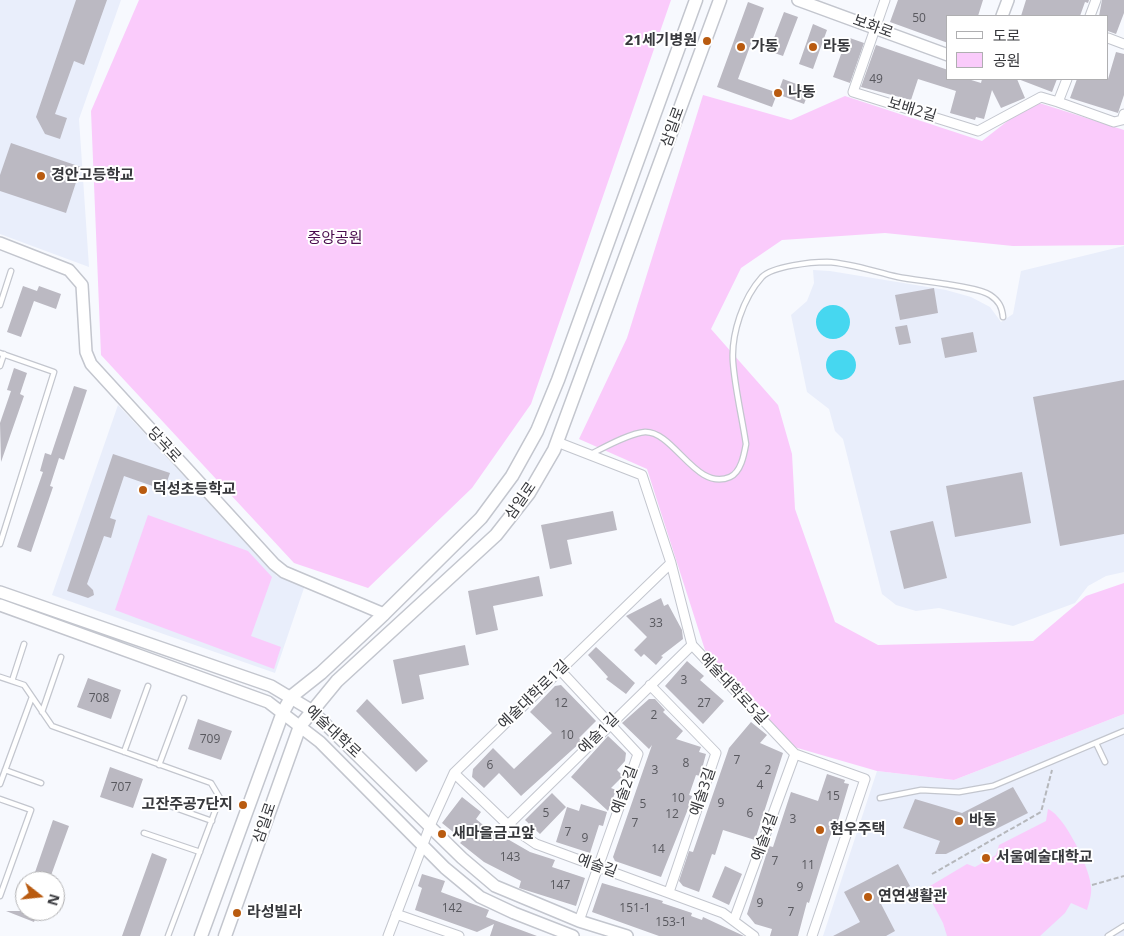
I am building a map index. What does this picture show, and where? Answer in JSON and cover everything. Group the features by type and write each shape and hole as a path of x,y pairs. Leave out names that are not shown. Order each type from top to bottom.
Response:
{"main road":[{"name":"삼일로","path":"202,936 282,712 292,696 321,673 384,614 481,518 512,476 537,431 558,380 696,0"},
{"name":"삼일로","path":"225,936 300,726 337,680 496,535 529,493 557,442 720,0"}],"street":[{"name":"보화로","path":"798,0 946,54"},
{"name":"보배2길","path":"885,0 853,92 978,131 1041,97 1114,122 1122,120 1124,114"},
{"path":"1002,15 1008,0"},
{"path":"1090,15 1096,0"},
{"path":"1109,38 1124,44"},
{"path":"1058,102 1067,80"},
{"name":"당곡로","path":"0,244 69,270 77,277 82,285 86,352 91,364 274,564 284,572 384,614"},
{"name":"예술대학로5길","path":"557,442 642,475 670,563 692,645 795,754 865,779 812,936"},
{"name":"예술대학로1길","path":"388,936 430,826 454,773 670,563"},
{"name":"예술대학로","path":"0,592 271,686 292,696 312,710 462,858 495,886 579,921 627,936"},
{"name":"예술대학로","path":"0,606 268,702 320,742 423,845 480,897 514,913 573,936"},
{"name":"예술1길","path":"508,825 610,723 692,645"},
{"path":"560,670 610,723"},
{"name":"예술3길","path":"650,685 716,753 669,892"},
{"name":"예술2길","path":"597,866 638,754 610,723"},
{"name":"예술4길","path":"734,920 795,754"},
{"name":"예술길","path":"454,773 508,825 536,844 669,892 723,914 754,936"},
{"path":"579,921 597,866"},
{"path":"396,914 459,936"}],"lane":[{"path":"590,454 646,432 657,436 706,477 725,479 733,476 744,455 746,444 733,361 737,331 744,305 755,286 764,275 775,270 788,266 828,262 956,287 991,295 1001,306 1003,317"},
{"path":"0,305 11,271"},
{"path":"0,366 2,354 54,372 0,544"},
{"path":"12,681 24,644"},
{"path":"42,712 61,657"},
{"path":"0,677 24,685 52,726 211,783 220,798 168,936"},
{"path":"124,752 148,686"},
{"path":"0,784 32,697"},
{"path":"159,765 184,698"},
{"path":"880,798 921,790 959,792 993,786 1124,732"},
{"path":"1096,743 1105,762"},
{"path":"5,770 41,783"},
{"path":"0,799 31,810 0,896"},
{"path":"156,801 212,821"},
{"path":"144,832 200,852"},
{"path":"1108,936 1124,926"}],"path":[{"path":"932,874 1041,812 1050,771 1058,767"},
{"path":"1092,885 1124,876"}],"shaded area":[{"name":"경안고등학교","path":"0,0 121,0 79,119 89,267 0,234"},
{"path":"1124,246 1124,572 1106,576 1088,586 1075,603 1013,626 939,608 916,611 896,605 882,594 843,439 835,431 829,409 807,392 791,315 807,301 814,283 813,270 830,271 946,290 971,297 990,307 1001,322 1013,314 1021,271"},
{"name":"덕성초등학교","path":"118,405 277,576 305,585 275,673 52,595"},
{"name":"서울예술대학교","path":"1124,714 1124,936 823,936 877,771 954,780"}],"green space":[{"name":"중앙공원","path":"139,0 671,0 531,404 472,488 368,588 294,563 101,355 91,111"},
{"path":"703,95 791,120 845,96 982,141 1033,101 1124,130 1124,245 1013,246 885,233 782,240 741,268 711,329 778,405 792,454 795,509 835,622 878,645 1033,641 1086,596 1124,583 1124,714 954,780 877,771 794,747 705,650 647,469 579,439 627,338"},
{"path":"148,515 248,551 272,577 251,636 281,647 274,669 115,610"},
{"path":"1048,809 1054,813 1069,832 1087,868 1091,890 1087,910 1071,903 1065,913 1040,936 947,936 943,923 925,889 967,864 975,867 996,855 999,845 1046,821"}],"water":[{"path":"833,305 840,306 845,310 849,315 849,329 845,334 840,338 833,339 826,338 821,334 817,329 816,322 817,315 821,310 826,306"},
{"path":"841,350 852,354 856,365 852,376 841,380 830,376 826,365 830,354"}],"building":[{"name":"경안고등학교","path":"76,0 107,0 84,65 74,61 55,114 67,118 60,139 45,134 36,117"},
{"path":"898,0 983,0 978,15 946,15 946,42 890,22"},
{"path":"1026,0 1089,0 1088,3 1085,2 1080,15 1021,15"},
{"path":"1102,0 1124,0 1124,13 1116,34 1109,31 1109,15 1099,15"},
{"path":"748,2 764,8 738,79 778,93 783,79 810,89 804,104 777,94 772,107 717,87"},
{"path":"784,12 798,17 783,56 769,51"},
{"name":"라동","path":"813,24 827,30 813,69 799,64"},
{"path":"847,37 864,43 850,83 833,77"},
{"path":"876,45 946,69 946,80 971,80 981,83 982,80 1017,80 1025,98 1001,108 992,90 984,119 976,117 975,120 950,113 956,91 918,79 911,100 861,87"},
{"path":"1116,52 1124,54 1124,95 1118,113 1070,98 1077,80 1109,80"},
{"path":"1021,80 1057,80 1052,92"},
{"name":"경안고등학교","path":"11,143 81,167 66,213 0,191 0,175"},
{"path":"23,286 37,291 39,286 61,294 56,309 34,301 21,337 7,332"},
{"path":"934,288 938,313 900,320 895,295"},
{"path":"907,325 911,343 899,345 895,327"},
{"path":"973,332 977,352 945,358 941,338"},
{"path":"14,368 27,373 20,394 24,396 1,462 0,423 11,391 7,390"},
{"path":"1124,380 1124,534 1060,546 1033,397"},
{"path":"74,386 87,390 64,460 59,458 50,486 53,487 31,552 17,547 43,472 40,471 45,453 51,455"},
{"path":"113,454 170,473 164,490 124,476 110,518 116,520 111,538 104,536 87,584 93,590 94,595 88,598 67,591"},
{"path":"1022,472 1031,523 955,537 946,486"},
{"path":"613,511 617,530 567,540 572,564 550,569 541,525"},
{"path":"933,521 947,578 904,589 890,531"},
{"path":"539,576 543,596 493,606 498,630 476,635 468,591"},
{"path":"661,598 664,606 668,604 682,630 683,639 661,656 663,657 656,665 644,654 641,657 634,650 647,637 626,616"},
{"path":"465,645 469,665 419,675 424,699 402,704 393,660"},
{"path":"596,647 635,683 626,694 606,679 608,677 588,655"},
{"path":"687,661 704,676 700,680 724,701 703,724 665,686"},
{"path":"88,678 121,690 111,719 77,707"},
{"path":"561,685 596,721 579,738 582,741 521,796 499,773 484,788 472,777 473,769 493,748 514,769 552,733 530,712 555,686"},
{"path":"367,699 428,761 416,772 356,711"},
{"path":"649,699 655,699 665,710 663,712 683,731 676,739 701,747 699,752 706,754 700,776 696,775 689,795 692,796 688,809 661,877 615,861 613,857 652,745 649,749 622,723"},
{"path":"198,719 232,731 221,760 188,749"},
{"path":"751,722 767,735 760,743 783,753 755,840 723,830 715,855 712,854 699,892 683,886 679,881 689,851 693,852 729,748"},
{"path":"608,736 626,753 625,761 617,770 623,776 611,788 616,790 608,811 571,777"},
{"path":"110,767 143,779 133,808 100,797"},
{"path":"827,774 845,780 844,783 849,784 809,903 807,902 798,936 770,936 772,929 755,924 747,914 769,846 773,847 791,792 818,801"},
{"name":"바동","path":"1013,787 1028,813 946,854 935,854 940,841 903,828 915,799 962,813"},
{"path":"552,793 566,807 540,834 525,820"},
{"path":"462,797 481,812 476,819 502,841 504,837 530,852 555,860 552,867 585,878 576,906 519,888 521,881 484,862 460,843 463,840 442,823"},
{"path":"581,804 607,812 603,826 599,825 590,853 556,842 567,807 579,811"},
{"path":"53,820 69,826 53,871 35,871"},
{"path":"152,853 167,859 140,936 122,936"},
{"name":"연연생활관","path":"898,864 910,886 880,902 895,931 886,936 833,936 860,922 844,892"},
{"path":"725,866 742,874 729,905 712,897"},
{"path":"422,874 445,881 441,892 489,910 486,917 537,936 490,936 494,924 477,932 415,910 422,888 418,886"},
{"path":"602,883 663,901 662,903 692,913 691,916 702,920 703,917 744,936 659,936 592,912"},
{"path":"6,911 15,911 15,915"}],"place":[{"name":"21세기병원","path":"707,41"},
{"name":"가동","path":"741,47"},
{"name":"라동","path":"813,47"},
{"name":"나동","path":"778,93"},
{"name":"경안고등학교","path":"41,176"},
{"name":"덕성초등학교","path":"143,490"},
{"name":"고잔주공7단지","path":"243,805"},
{"name":"바동","path":"959,821"},
{"name":"현우주택","path":"820,830"},
{"name":"새마을금고앞","path":"442,834"},
{"name":"서울예술대학교","path":"986,858"},
{"name":"연연생활관","path":"868,897"},
{"name":"라성빌라","path":"237,913"}]}
